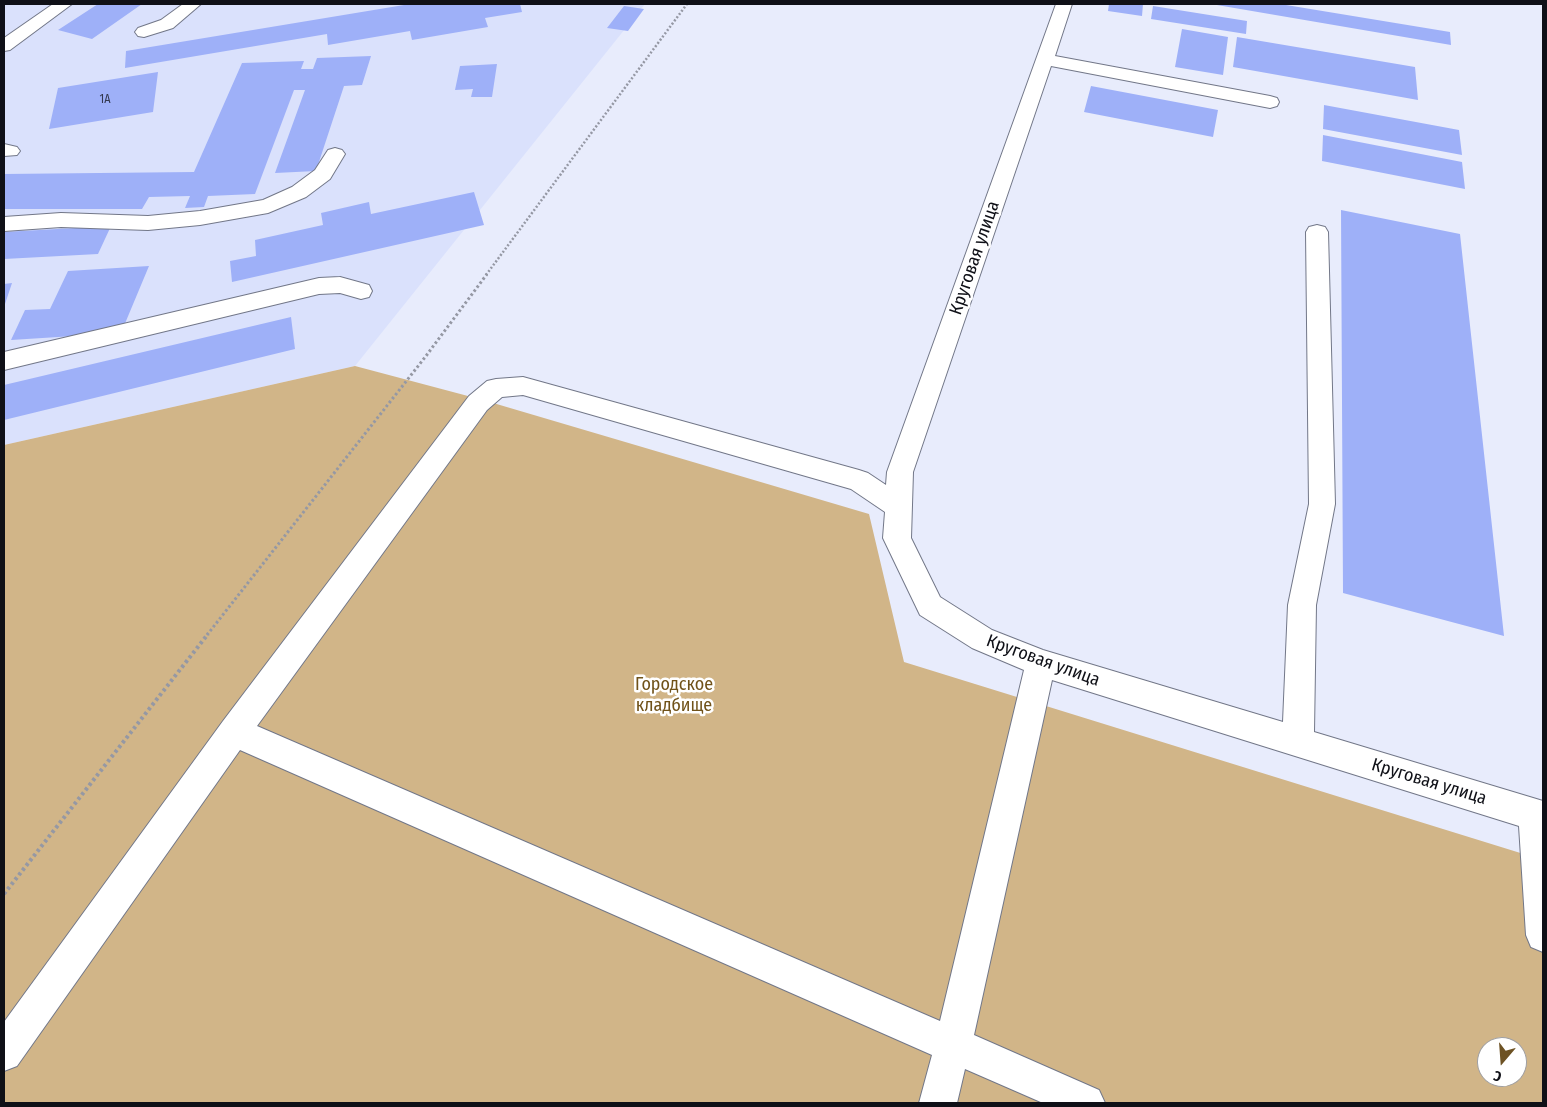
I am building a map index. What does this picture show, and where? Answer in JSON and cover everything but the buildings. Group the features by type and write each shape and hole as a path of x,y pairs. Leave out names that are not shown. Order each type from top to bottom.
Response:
{"street":[{"path":"4,46 64,4"},
{"path":"144,32 167,24 193,4"},
{"name":"Круговая улица","path":"1064,4 900,472 897,538 930,606 982,639 1041,663 1539,816"},
{"path":"1044,59 1270,102"},
{"path":"4,224 61,220 148,222 200,218 268,206 299,192 323,174 335,154"},
{"path":"1298,742 1302,605 1322,504 1317,232"},
{"path":"4,362 319,286 340,285 360,291"},
{"path":"4,1053 234,732 478,403 496,388 523,386 859,481 899,507"},
{"path":"938,1103 954,1045 1041,663"},
{"path":"234,732 1086,1103"},
{"path":"1539,816 1543,935"}],"path":[{"path":"4,894 426,356 687,4"}],"shaded area":[{"path":"4,4 645,4 355,366 4,445"}],"green space":[{"name":"Городское кладбище","path":"355,366 483,400 869,514 904,662 1543,860 1543,1103 4,1103 4,445"}]}
